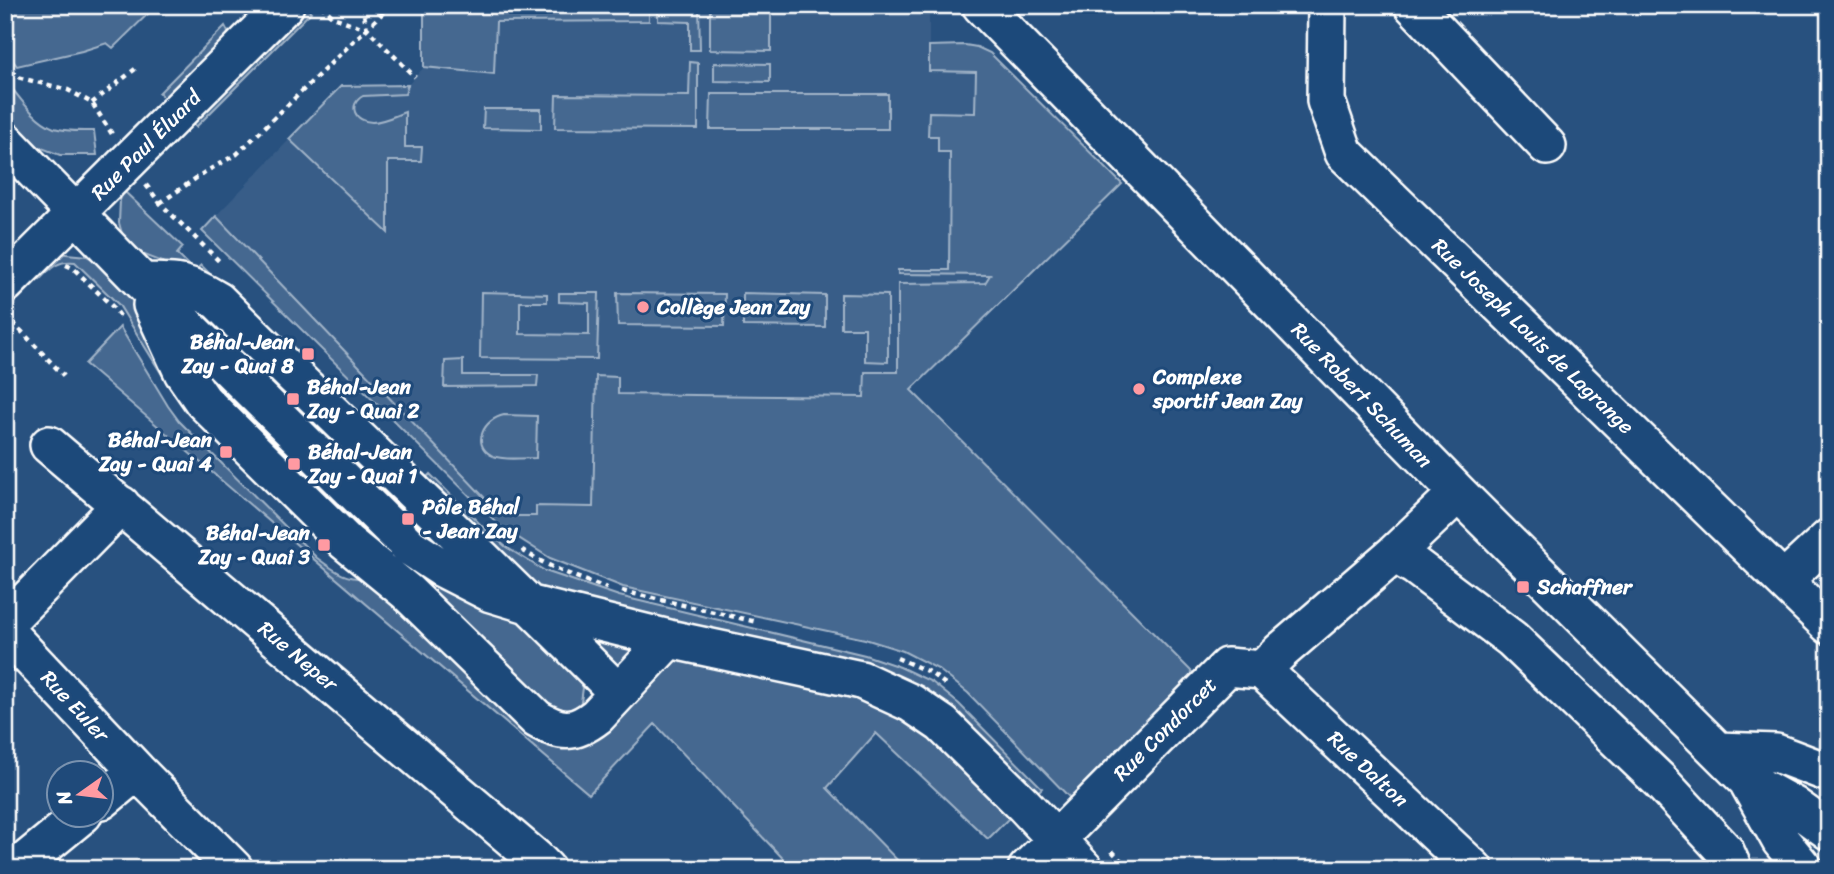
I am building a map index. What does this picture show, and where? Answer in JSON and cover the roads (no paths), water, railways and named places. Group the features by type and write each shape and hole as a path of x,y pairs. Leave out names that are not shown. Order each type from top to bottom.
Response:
{"street":[{"name":"Rue Paul Éluard","path":"5,284 285,5"},
{"name":"Rue Robert Schuman","path":"981,5 1458,493 1746,780 1789,860"},
{"name":"Rue Joseph Louis de Lagrange","path":"1328,5 1326,101 1344,152 1829,625"},
{"path":"1413,5 1547,146"},
{"path":"5,141 142,282 183,372 202,401 346,542 407,592 537,719 554,729 585,725 597,716 669,639"},
{"path":"142,282 177,282 198,289 218,301 618,693"},
{"name":"Rue Neper","path":"49,445 546,869"},
{"path":"1262,670 1394,554 1458,493"},
{"path":"7,633 121,505"},
{"path":"1784,580 1829,538"},
{"path":"1394,554 1415,566 1512,639 1659,780 1725,851 1733,869"},
{"path":"530,605 669,639 861,680 911,703 942,724 1045,858 1084,869"},
{"name":"Rue Euler","path":"7,633 234,869"},
{"name":"Rue Condorcet","path":"1045,858 1227,667 1262,670"},
{"name":"Rue Dalton","path":"1262,670 1474,869"},
{"path":"1718,751 1776,753 1829,773"},
{"path":"116,788 137,771"},
{"name":"Rue Robert Schuman","path":"1746,780 1794,806 1829,831"},
{"path":"16,869 66,828"}],"place":[{"name":"Collège Jean Zay","path":"643,307"},
{"name":"Béhal-Jean Zay - Quai 8","path":"308,354"},
{"name":"Complexe sportif Jean Zay","path":"1139,389"},
{"name":"Béhal-Jean Zay - Quai 2","path":"293,399"},
{"name":"Béhal-Jean Zay - Quai 4","path":"226,452"},
{"name":"Béhal-Jean Zay - Quai 1","path":"294,464"},
{"name":"Pôle Béhal - Jean Zay","path":"408,519"},
{"name":"Béhal-Jean Zay - Quai 3","path":"324,545"},
{"name":"Schaffner","path":"1523,587"}]}
